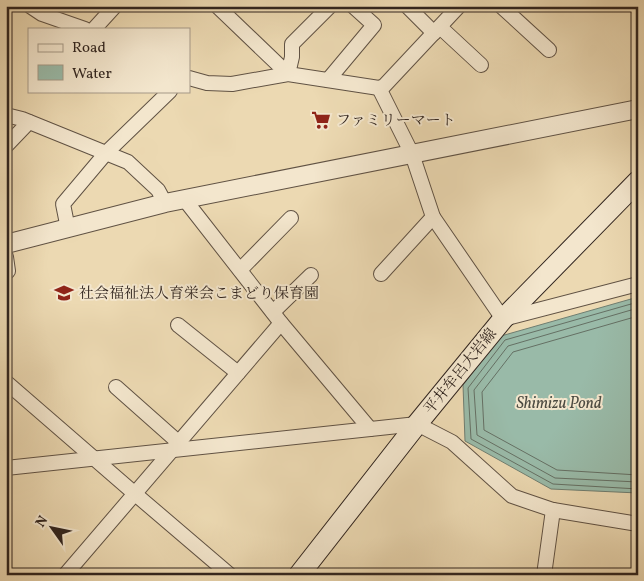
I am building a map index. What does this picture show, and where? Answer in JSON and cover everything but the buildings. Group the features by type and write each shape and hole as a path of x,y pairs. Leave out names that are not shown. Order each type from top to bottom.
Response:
{"main road":[{"name":"平井牟呂大岩線","path":"299,575 502,319 638,181"}],"street":[{"path":"30,6 42,14 82,28"},
{"path":"95,28 115,6"},
{"path":"288,74 292,57 292,44 330,6"},
{"path":"328,80 374,25 353,6"},
{"path":"407,6 481,65"},
{"path":"190,78 207,84 232,84 288,74 379,88 384,86 459,6"},
{"path":"501,6 549,50"},
{"path":"226,9 288,74"},
{"path":"379,88 412,154 433,217 502,319 638,284"},
{"path":"68,229 63,204 106,153 169,92"},
{"path":"6,244 166,203 638,109"},
{"path":"6,115 29,122 128,162 158,190 166,203"},
{"path":"6,146 29,122"},
{"path":"185,200 277,318 370,429"},
{"path":"381,274 433,217"},
{"path":"240,270 292,218"},
{"path":"6,257 8,271 6,273"},
{"path":"64,575 238,373 310,274"},
{"path":"178,325 238,373"},
{"path":"6,382 230,575"},
{"path":"116,387 175,446"},
{"path":"6,468 175,446 417,424 452,442 512,496 553,510 638,524"},
{"path":"544,575 553,510"}],"water":[{"name":"Shimizu Pond","path":"638,297 638,493 551,489 465,441 463,385 501,336"}],"place":[{"name":"ファミリーマート","path":"321,120"},
{"name":"社会福祉法人育栄会こまどり保育園","path":"64,293"}]}
